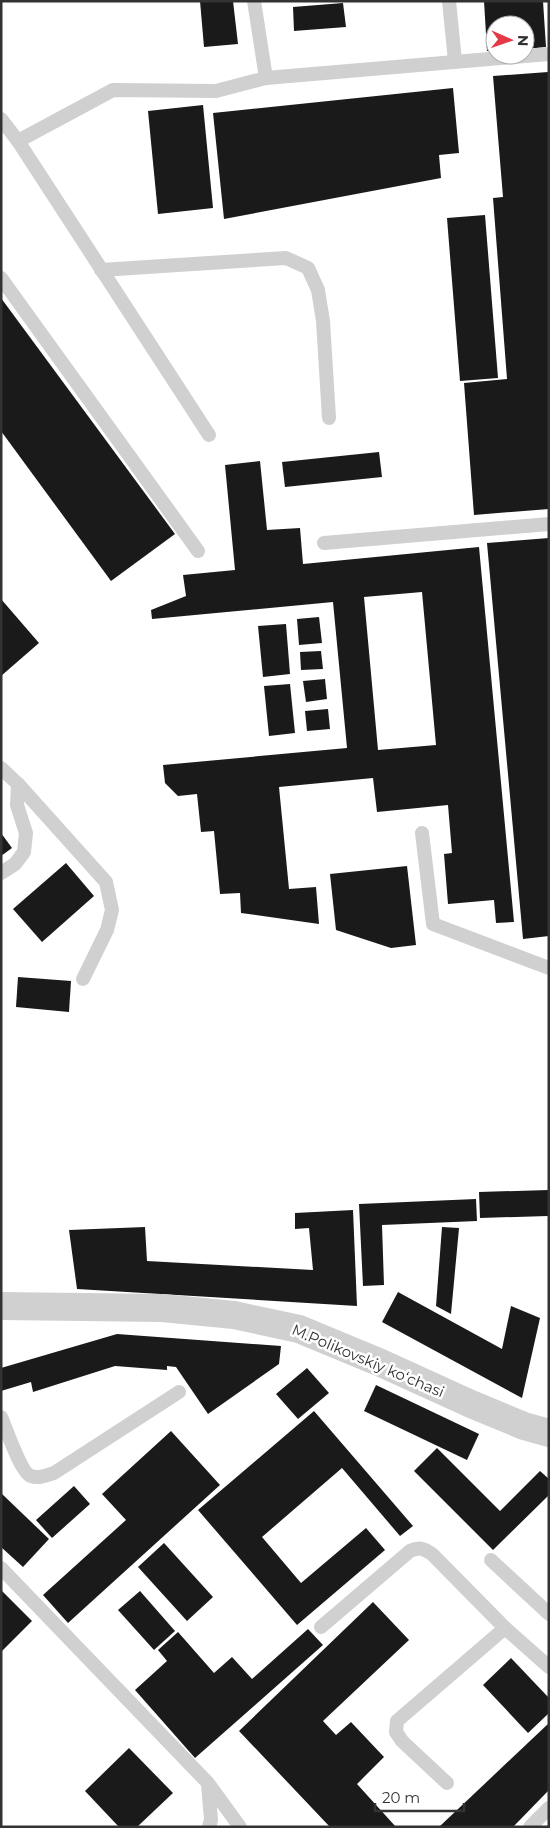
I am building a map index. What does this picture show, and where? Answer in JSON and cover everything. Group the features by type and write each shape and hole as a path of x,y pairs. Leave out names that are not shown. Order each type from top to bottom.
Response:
{"street":[{"name":"M.Polikovskiy koʻchasi","path":"3,1303 162,1308 234,1315 299,1329 381,1363 488,1412 524,1426 549,1433"}],"lane":[{"path":"254,1 266,78"},
{"path":"449,1 455,62"},
{"path":"18,141 113,90 216,91 266,78 549,54"},
{"path":"1,118 18,141 208,435"},
{"path":"101,270 286,258 308,268 318,290 324,321 330,418"},
{"path":"1,278 198,551"},
{"path":"324,543 549,524"},
{"path":"1,768 18,784 106,882 112,910 107,930 82,979"},
{"path":"1,873 15,864 24,852 26,833 17,805 18,784"},
{"path":"422,833 433,924 549,968"},
{"path":"1,1417 24,1470 31,1476 39,1478 54,1473 179,1392"},
{"path":"321,1627 410,1551 418,1548 424,1549 432,1554 505,1628 549,1667"},
{"path":"491,1560 549,1614"},
{"path":"1,1568 208,1783 240,1827"},
{"path":"447,1783 402,1742 396,1732 397,1721 505,1628"},
{"path":"208,1783 211,1820 209,1827"},
{"path":"530,1827 549,1808"}],"building":[{"path":"200,1 233,1 238,44 204,47"},
{"path":"484,1 543,1 546,47 535,48 535,15 485,15 485,18"},
{"path":"343,3 346,27 294,31 293,7"},
{"path":"548,72 549,509 474,515 464,383 507,379 493,198 503,197 493,76"},
{"path":"453,88 459,153 439,155 441,178 224,219 213,113"},
{"path":"203,105 213,208 158,214 148,111"},
{"path":"485,215 498,378 460,381 447,218"},
{"path":"1,298 175,534 111,581 1,431"},
{"path":"379,452 382,477 285,487 282,462"},
{"path":"260,461 267,530 300,528 303,564 479,547 514,922 496,923 494,900 448,904 444,854 452,853 448,805 377,812 373,778 279,787 289,889 316,887 319,924 241,913 240,893 220,894 214,831 201,832 197,794 178,796 165,783 163,765 347,748 333,602 152,619 151,610 186,596 183,575 235,570 225,465","holes":["422,592 436,745 378,750 364,597"]},
{"path":"549,538 549,936 523,939 487,543"},
{"path":"1,599 39,643 1,676"},
{"path":"319,617 322,643 299,645 297,619"},
{"path":"286,624 290,674 263,677 258,626"},
{"path":"321,651 323,669 301,670 300,652"},
{"path":"325,679 327,699 306,702 303,681"},
{"path":"290,684 295,733 269,736 264,686"},
{"path":"328,709 330,729 307,731 305,711"},
{"path":"1,833 12,848 1,856"},
{"path":"66,863 94,896 42,942 13,909"},
{"path":"407,866 416,945 391,948 336,930 330,874"},
{"path":"18,977 71,981 69,1012 16,1007"},
{"path":"549,1190 548,1216 480,1218 479,1192"},
{"path":"476,1199 477,1221 382,1225 384,1285 363,1286 359,1204"},
{"path":"353,1210 357,1306 77,1289 69,1230 145,1227 147,1261 313,1270 309,1228 295,1229 295,1213"},
{"path":"442,1227 459,1228 451,1314 436,1306"},
{"path":"398,1292 502,1349 511,1306 540,1318 522,1398 382,1322"},
{"path":"117,1334 281,1346 279,1364 208,1414 176,1367 167,1366 167,1370 115,1366 33,1392 31,1382 1,1391 1,1368"},
{"path":"307,1368 329,1393 298,1419 276,1394"},
{"path":"376,1385 479,1434 467,1460 364,1411"},
{"path":"314,1411 413,1526 400,1536 342,1468 262,1537 301,1583 366,1528 385,1550 297,1625 198,1510"},
{"path":"171,1431 220,1485 68,1623 43,1595 126,1520 102,1494"},
{"path":"437,1448 500,1511 540,1471 549,1479 549,1495 493,1550 414,1471"},
{"path":"74,1486 90,1504 52,1538 36,1520"},
{"path":"1,1493 49,1539 23,1567 1,1547"},
{"path":"164,1543 213,1597 187,1621 138,1567"},
{"path":"1,1590 32,1621 1,1652"},
{"path":"140,1591 175,1631 154,1650 118,1610"},
{"path":"373,1602 409,1640 323,1721 336,1735 351,1722 384,1757 357,1784 396,1827 330,1827 239,1731"},
{"path":"308,1629 323,1645 195,1758 135,1690 167,1661 158,1650 178,1632 214,1673 232,1657 252,1679"},
{"path":"511,1658 549,1698 549,1713 528,1733 483,1685"},
{"path":"549,1723 549,1790 513,1827 439,1827"},
{"path":"129,1748 173,1793 137,1827 119,1827 85,1791"}]}
